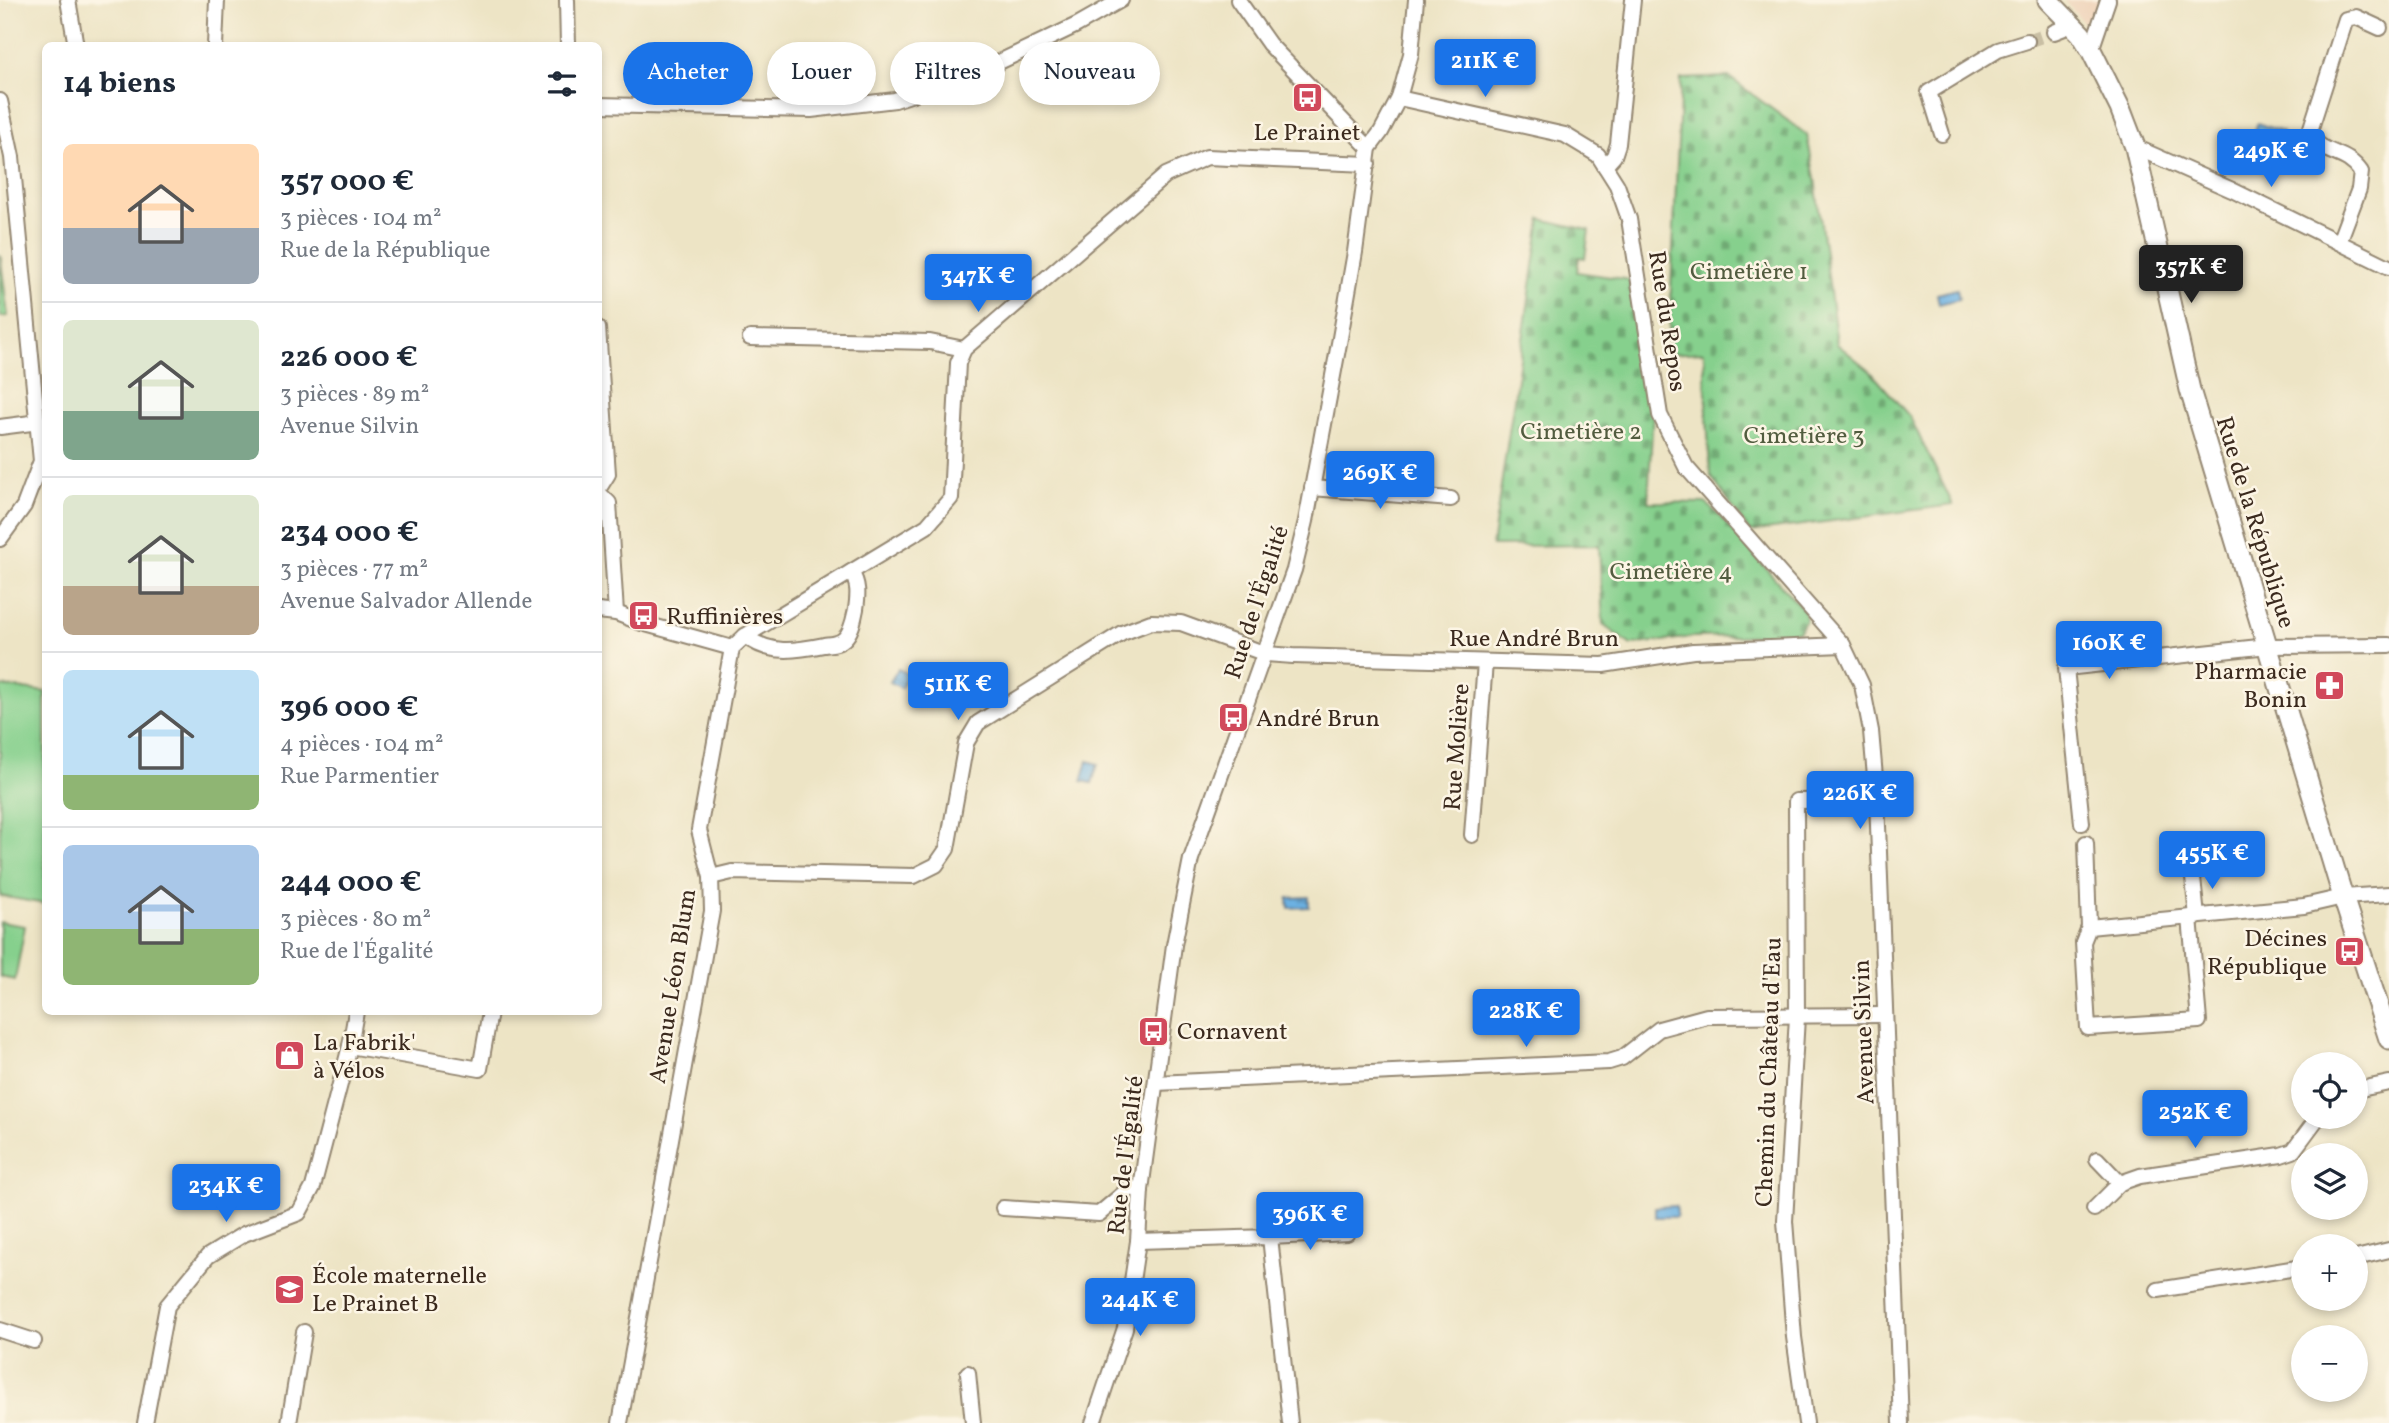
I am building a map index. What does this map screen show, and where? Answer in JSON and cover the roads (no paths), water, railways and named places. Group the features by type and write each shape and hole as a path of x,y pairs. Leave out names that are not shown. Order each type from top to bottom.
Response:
{"street":[{"path":"68,0 75,42"},
{"path":"215,42 217,0"},
{"path":"567,0 568,42"},
{"path":"602,105 811,110 895,100 978,72 1077,25 1121,0"},
{"path":"1238,0 1269,44 1369,148"},
{"name":"Rue de l'Égalité","path":"1093,1423 1125,1328 1174,945 1191,859 1294,570 1346,306 1369,148 1399,98 1411,54 1416,0"},
{"path":"1605,166 1614,156 1618,144 1633,0"},
{"name":"Rue de la République","path":"2048,0 2063,28 2091,50 2120,107 2135,147 2190,390 2343,897 2389,1039"},
{"path":"2091,50 2108,0"},
{"path":"2339,242 2359,190 2361,172 2356,163 2316,145 2309,134 2346,19 2356,18 2380,28"},
{"path":"1942,134 1928,92 1998,50 2027,41"},
{"name":"Rue du Repos","path":"1399,98 1565,135 1598,155 1617,185 1629,219 1660,415 1686,467 1843,645"},
{"path":"0,101 12,157 42,451"},
{"path":"2135,147 2243,195 2389,267"},
{"path":"602,611 616,613 732,648 746,636 927,526 951,498 958,363 964,349 1166,175 1207,157 1368,164"},
{"path":"750,338 930,342 964,349"},
{"path":"602,386 608,474 602,484"},
{"path":"0,427 39,422"},
{"path":"0,539 24,506 42,463"},
{"path":"1312,488 1451,499"},
{"path":"602,495 609,503 616,613"},
{"path":"746,636 773,650 793,652 842,642 849,634 858,595 851,572"},
{"name":"Rue André Brun","path":"711,877 732,872 914,876 936,866 947,849 966,743 978,723 1122,633 1150,622 1181,624 1266,654 1485,662 1603,665 1693,651 1843,645"},
{"name":"Avenue Silvin","path":"1843,645 1862,685 1871,731 1877,800 1901,1423"},
{"path":"2082,823 2066,668 2268,646 2389,645"},
{"name":"Avenue Léon Blum","path":"620,1423 712,911 711,877 699,830 732,648"},
{"name":"Rue Molière","path":"1472,835 1485,662"},
{"name":"Chemin du Château d'Eau","path":"1806,1423 1794,1337 1785,1221 1797,1017 1797,801 1877,800"},
{"path":"2086,843 2089,927 2084,942 2088,1028 2199,1021 2192,868"},
{"path":"2089,927 2304,906 2343,897 2389,894"},
{"path":"145,1423 167,1306 208,1256 244,1234 299,1213 313,1187 350,1046 355,1015"},
{"path":"350,1046 480,1069 489,1015"},
{"path":"1156,1083 1609,1062 1622,1058 1658,1029 1707,1016 1885,1015"},
{"path":"2368,1087 2389,1083"},
{"path":"2094,1209 2120,1183 2140,1176 2281,1155 2293,1151 2309,1129"},
{"path":"2097,1159 2120,1183"},
{"path":"1003,1209 1099,1214 1130,1188 1141,1190"},
{"path":"1138,1241 1347,1233"},
{"path":"1270,1237 1290,1423"},
{"path":"2368,1255 2389,1250"},
{"path":"2158,1290 2291,1269"},
{"path":"0,1330 34,1341"},
{"path":"289,1423 304,1332"},
{"path":"968,1373 973,1423"}],"water":[{"path":"2257,123 2282,132 2278,142 2253,133"},
{"path":"1957,289 1959,299 1939,304 1937,294"},
{"path":"898,669 908,674 901,688 890,682"},
{"path":"1088,761 1098,764 1092,783 1082,781"},
{"path":"1309,897 1309,907 1289,908 1288,898"},
{"path":"1676,1206 1676,1217 1655,1217 1655,1207"}],"tunnel":[{"path":"2027,41 2054,32"}],"place":[{"name":"Le Prainet","path":"1307,98"},
{"name":"Ruffinières","path":"643,616"},
{"name":"Pharmacie Bonin","path":"2330,685"},
{"name":"André Brun","path":"1233,718"},
{"name":"Décines République","path":"2350,952"},
{"name":"Cornavent","path":"1154,1031"},
{"name":"La Fabrik' à Vélos","path":"290,1056"},
{"name":"École maternelle Le Prainet B","path":"289,1289"}],"park label":[{"name":"Cimetière 1","path":"1749,271"},
{"name":"Cimetière 2","path":"1581,431"},
{"name":"Cimetière 3","path":"1804,435"},
{"name":"Cimetière 4","path":"1671,571"}]}
